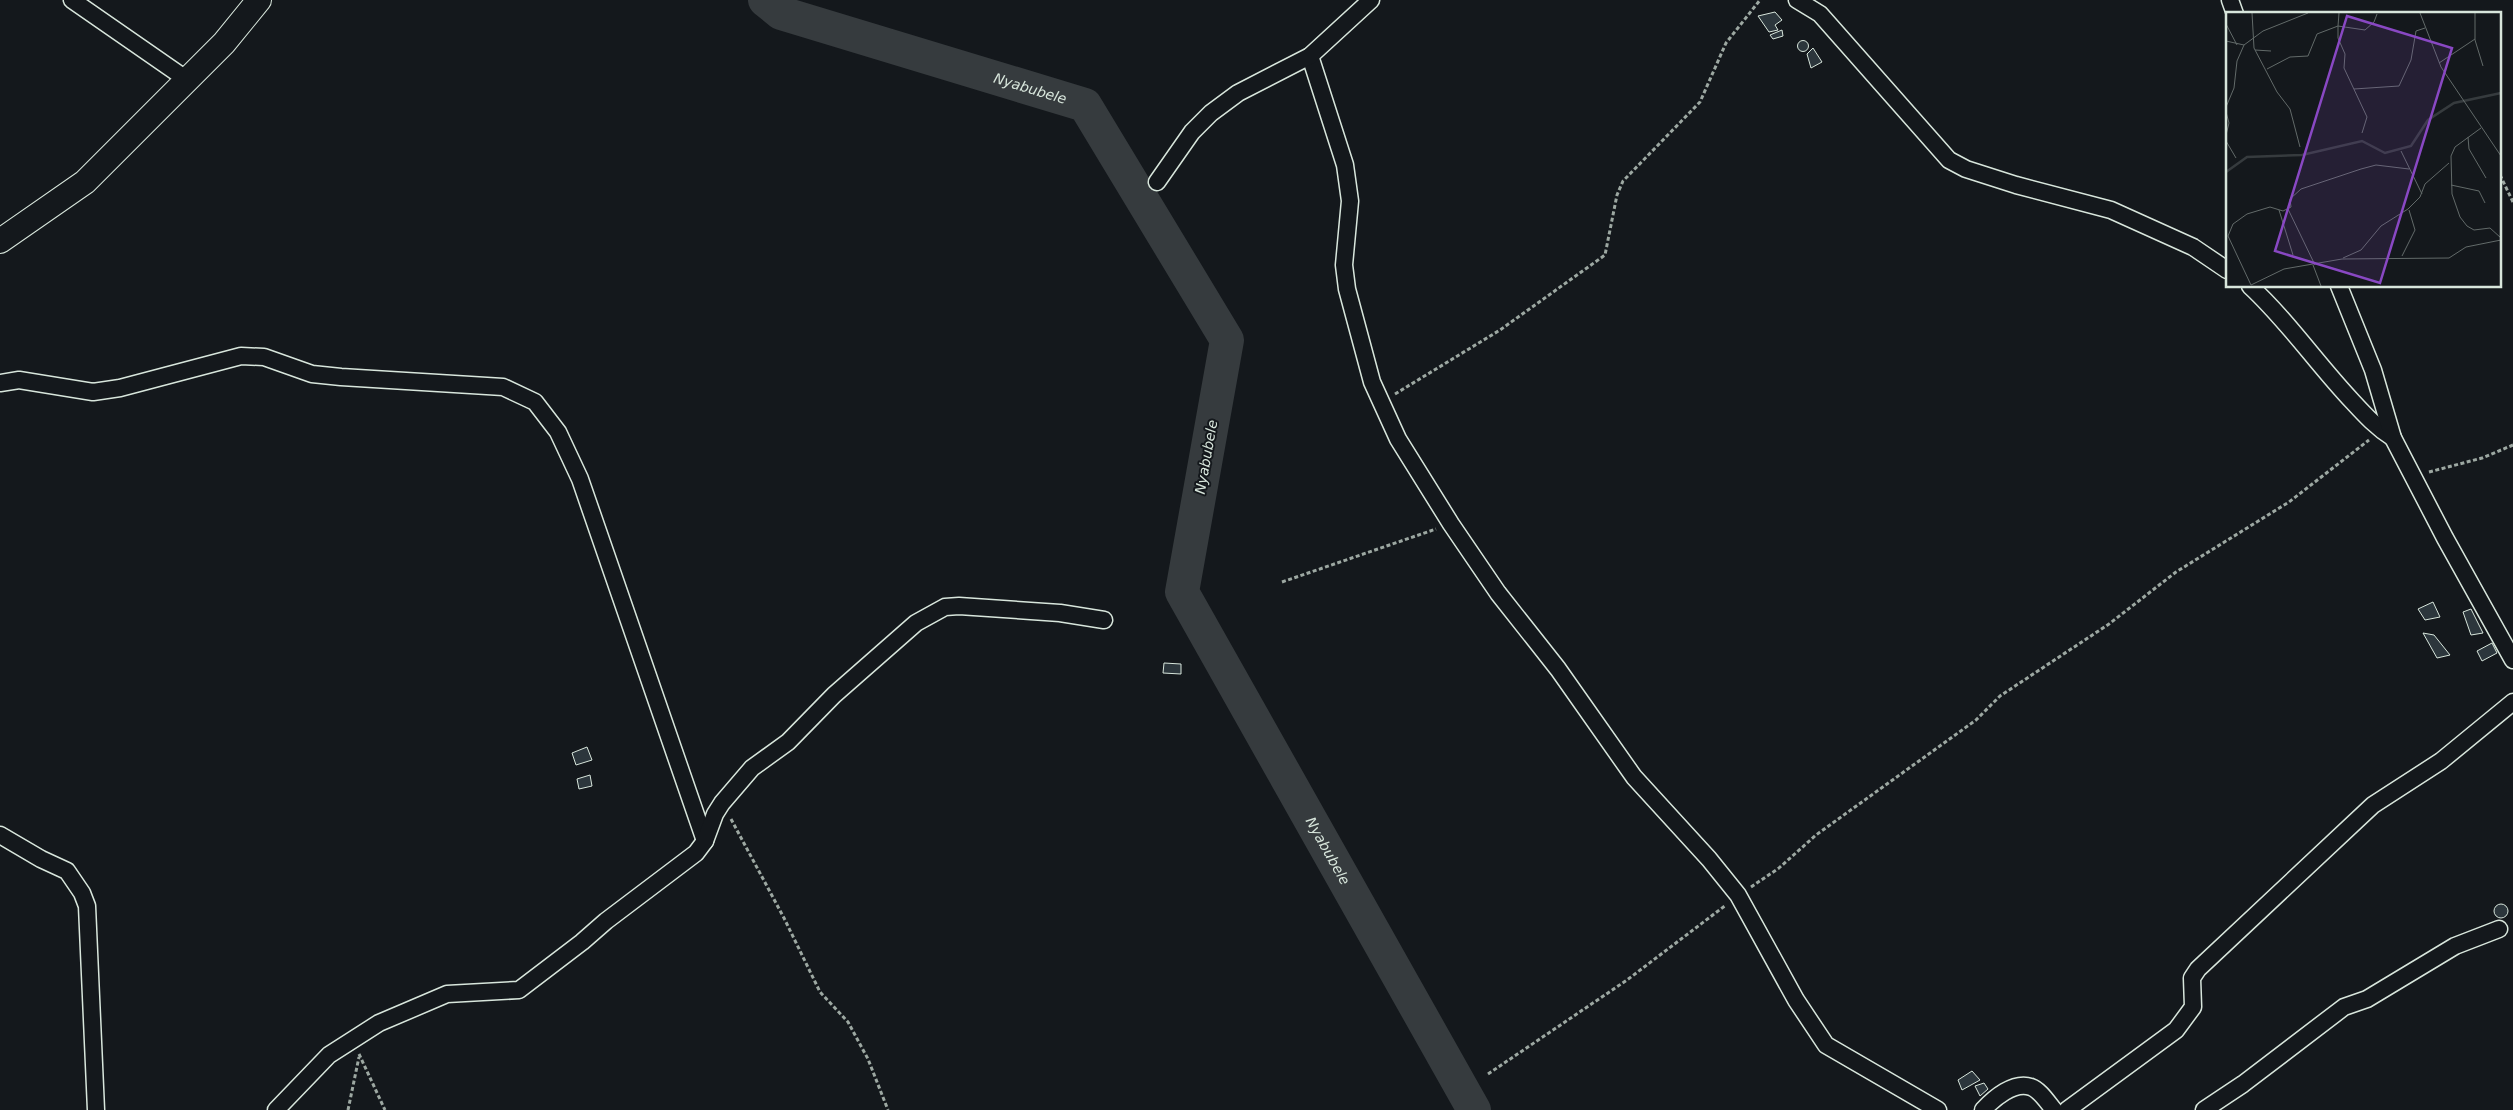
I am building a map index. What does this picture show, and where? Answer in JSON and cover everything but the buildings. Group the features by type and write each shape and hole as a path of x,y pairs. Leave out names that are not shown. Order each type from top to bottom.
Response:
{"street":[{"path":"72,0 186,78"},
{"path":"0,241 85,182 186,78 224,44 259,0"},
{"path":"1157,182 1192,132 1211,113 1238,93 1310,56 1371,0"},
{"path":"1797,0 1820,14 1949,160 1966,169 2016,185 2111,210 2193,247 2226,269"},
{"path":"2230,0 2234,12"},
{"path":"1310,56 1345,165 1350,201 1344,265 1347,289 1372,382 1398,439 1450,524 1498,592 1558,669 1634,777 1709,859 1738,896 1796,1000 1826,1045 1938,1110"},
{"path":"2252,288 2267,302 2339,388 2386,434 2410,473 2513,660"},
{"path":"2340,288 2373,370 2386,434"},
{"path":"0,383 18,380 93,392 120,388 240,356 264,357 312,374 503,387 535,402 558,432 580,479 705,841"},
{"path":"276,1110 329,1055 364,1032 438,996 519,990 696,853 705,841 715,814 722,803 752,768 788,742 834,695 927,615 945,607 959,606 1060,613 1104,620"},
{"path":"2067,1110 2176,1030 2193,1007 2190,986 2192,978 2198,969 2366,812 2441,760 2513,702"},
{"path":"0,834 41,859 68,871 82,893 87,906 96,1110"},
{"path":"2204,1110 2243,1084 2344,1007 2367,999 2455,946 2499,930"},
{"path":"1983,1110 2000,1094 2022,1086 2031,1087 2038,1091 2054,1110"}],"path":[{"path":"1382,402 1500,330 1605,255 1617,195 1623,181 1700,102 1726,43 1760,0"},
{"path":"2500,175 2513,202"},
{"path":"1488,1074 1627,980 1738,896 1779,868 1816,835 1976,720 2000,696 2110,624 2176,572 2289,502 2359,450 2386,434"},
{"path":"2410,473 2423,474 2462,464 2513,444"},
{"path":"1282,582 1450,524"},
{"path":"722,803 784,918 820,992 848,1022 868,1059 888,1110"},
{"path":"348,1110 364,1032"},
{"path":"359,1054 385,1110"}],"waterway":[{"name":"Nyabubele","path":"765,0 781,13 1085,105 1227,340 1182,592 1474,1110"}]}
